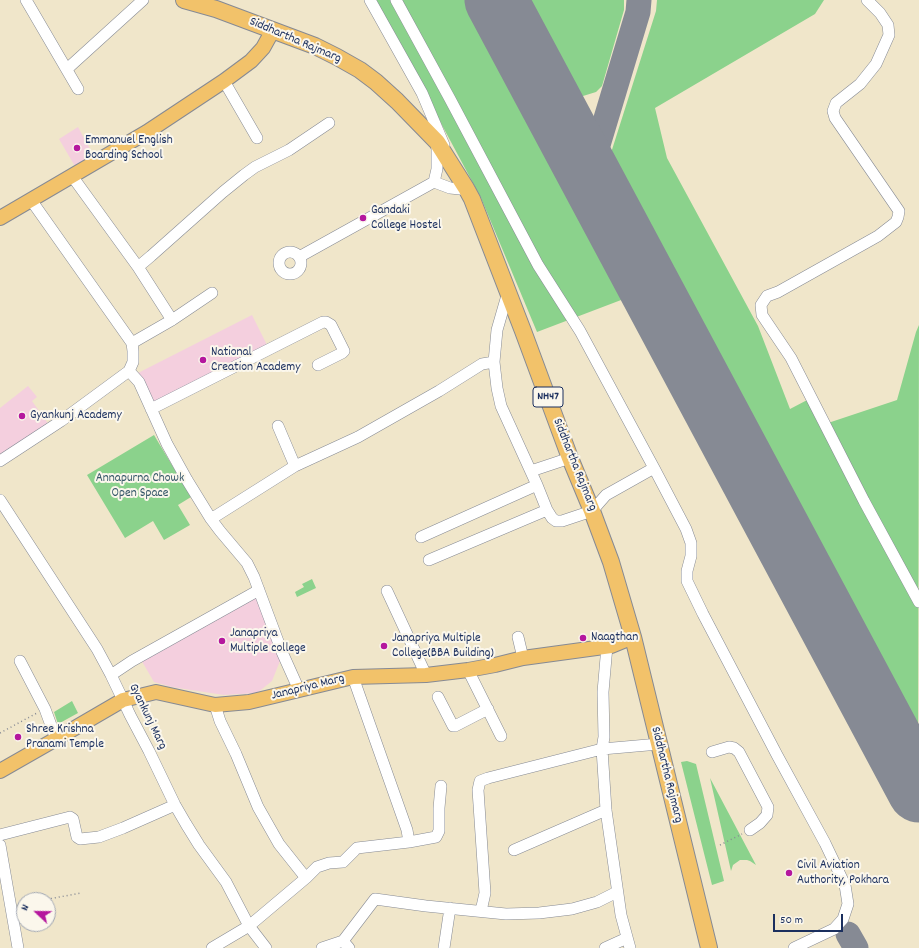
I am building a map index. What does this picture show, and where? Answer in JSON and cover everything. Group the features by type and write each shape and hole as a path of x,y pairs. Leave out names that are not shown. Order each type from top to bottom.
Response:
{"highway":[{"name":"Siddhartha Rajmarg","path":"184,0 216,8 315,46 360,70 398,101 437,142 466,188 472,199 611,562 633,637 709,948"}],"main road":[{"path":"0,218 147,132 224,81 252,61 263,48 273,30"},
{"name":"Janapriya Marg","path":"0,771 124,700 156,692 215,705 249,702 353,677 426,675 468,670 523,658 611,646 633,637"}],"street":[{"path":"26,0 78,89"},
{"path":"67,69 143,0"},
{"path":"370,0 422,93 452,164"},
{"path":"396,0 538,265 580,331 686,529 691,544 691,556 687,572 687,581 777,755 825,842 845,886 848,904 843,920 834,929 794,948"},
{"path":"867,0 880,13 888,25 889,35 876,64 860,84 836,103 833,111 835,118 899,211 898,217 896,222 878,236 778,292 767,296 761,305 762,315 790,358 864,501 919,602"},
{"path":"224,81 257,138"},
{"path":"138,267 244,174 289,150 330,123"},
{"path":"434,182 437,163 437,142"},
{"path":"72,176 138,267 172,320"},
{"path":"299,258 434,182 450,188 466,188"},
{"path":"0,461 62,420 129,371 133,362 132,343 31,200"},
{"path":"508,292 497,330 494,362 497,388 502,406 547,510 552,518 556,521 562,521 592,511 606,495 654,468"},
{"path":"132,343 172,320 212,293"},
{"path":"151,408 322,322 326,322 331,325 344,351 342,354 318,365"},
{"path":"211,519 295,466 358,437 482,364 494,362"},
{"path":"129,371 139,382 167,444 187,480 211,519 247,563 259,590 282,652 299,690"},
{"path":"278,426 295,466"},
{"path":"531,471 570,458"},
{"path":"421,537 537,485"},
{"name":"Gyankunj Marg","path":"0,500 97,649 124,700 175,805 199,845 226,882 250,926 266,948"},
{"path":"429,560 547,510"},
{"path":"111,675 139,657 259,590"},
{"path":"387,591 426,675"},
{"path":"518,637 523,658"},
{"path":"606,948 629,943 617,892 606,810 602,749 604,737 603,692 607,646"},
{"path":"20,661 45,709 56,739"},
{"path":"468,670 501,736"},
{"path":"353,677 410,842"},
{"path":"438,697 453,726 488,709"},
{"path":"215,705 220,721 236,754 258,807 279,844 306,878"},
{"path":"481,911 485,893 485,878 478,790 480,781 602,749 659,744"},
{"path":"712,752 729,747 734,748 739,752 768,808 767,815 760,823 750,830"},
{"path":"212,948 250,926 317,867 329,863 343,862 357,848 410,842 436,837 439,831 441,786"},
{"path":"0,835 70,817 73,819 77,838 99,837 175,805"},
{"path":"514,850 606,810"},
{"path":"0,845 18,948"},
{"path":"322,948 346,944 375,899 506,914 539,913 572,909 597,902 617,892"},
{"path":"444,948 450,908"}],"path":[{"path":"0,734 45,709"},
{"path":"720,845 750,830"},
{"path":"56,898 81,893"}],"shaded area":[{"name":"Emmanuel English Boarding School","path":"78,127 95,158 76,168 59,139"},
{"name":"National Creation Academy","path":"252,315 268,347 153,407 138,373"},
{"name":"Gyankunj Academy","path":"28,386 37,397 32,401 49,425 0,456 0,408"},
{"name":"Janapriya Multiple college","path":"254,593 282,656 272,681 257,693 224,695 172,687 154,682 140,658"}],"green space":[{"path":"375,0 470,0 629,297 537,332 481,198"},
{"path":"521,0 624,0 624,10 602,86 596,92 583,96 569,91"},
{"path":"657,0 824,0 815,14 655,108 667,158 758,326 790,409 811,398 825,424 897,400 919,325 918,743 610,156 656,11"},
{"name":"Annapurna Chowk Open Space","path":"154,435 191,497 178,505 190,525 164,540 153,521 125,538 87,475"},
{"path":"312,579 316,588 297,597 295,592 304,587 302,584"},
{"path":"72,701 78,713 58,724 54,712"},
{"path":"687,761 696,764 724,881 712,885 681,762"},
{"path":"710,778 756,865 747,860 740,860 733,865 731,871"}],"taxiway":[{"path":"596,187 594,169 598,145 638,12 639,0"},
{"path":"848,934 856,948"}],"runway":[{"path":"496,0 919,791"}],"place":[{"name":"Emmanuel English Boarding School","path":"77,148"},
{"name":"Gandaki College Hostel","path":"363,218"},
{"name":"National Creation Academy","path":"203,360"},
{"name":"Gyankunj Academy","path":"22,416"},
{"name":"Naagthan","path":"583,638"},
{"name":"Janapriya Multiple college","path":"222,641"},
{"name":"Janapriya Multiple College(BBA Building)","path":"384,646"},
{"name":"Shree Krishna Pranami Temple","path":"18,737"},
{"name":"Civil Aviation Authority, Pokhara","path":"789,873"}]}
